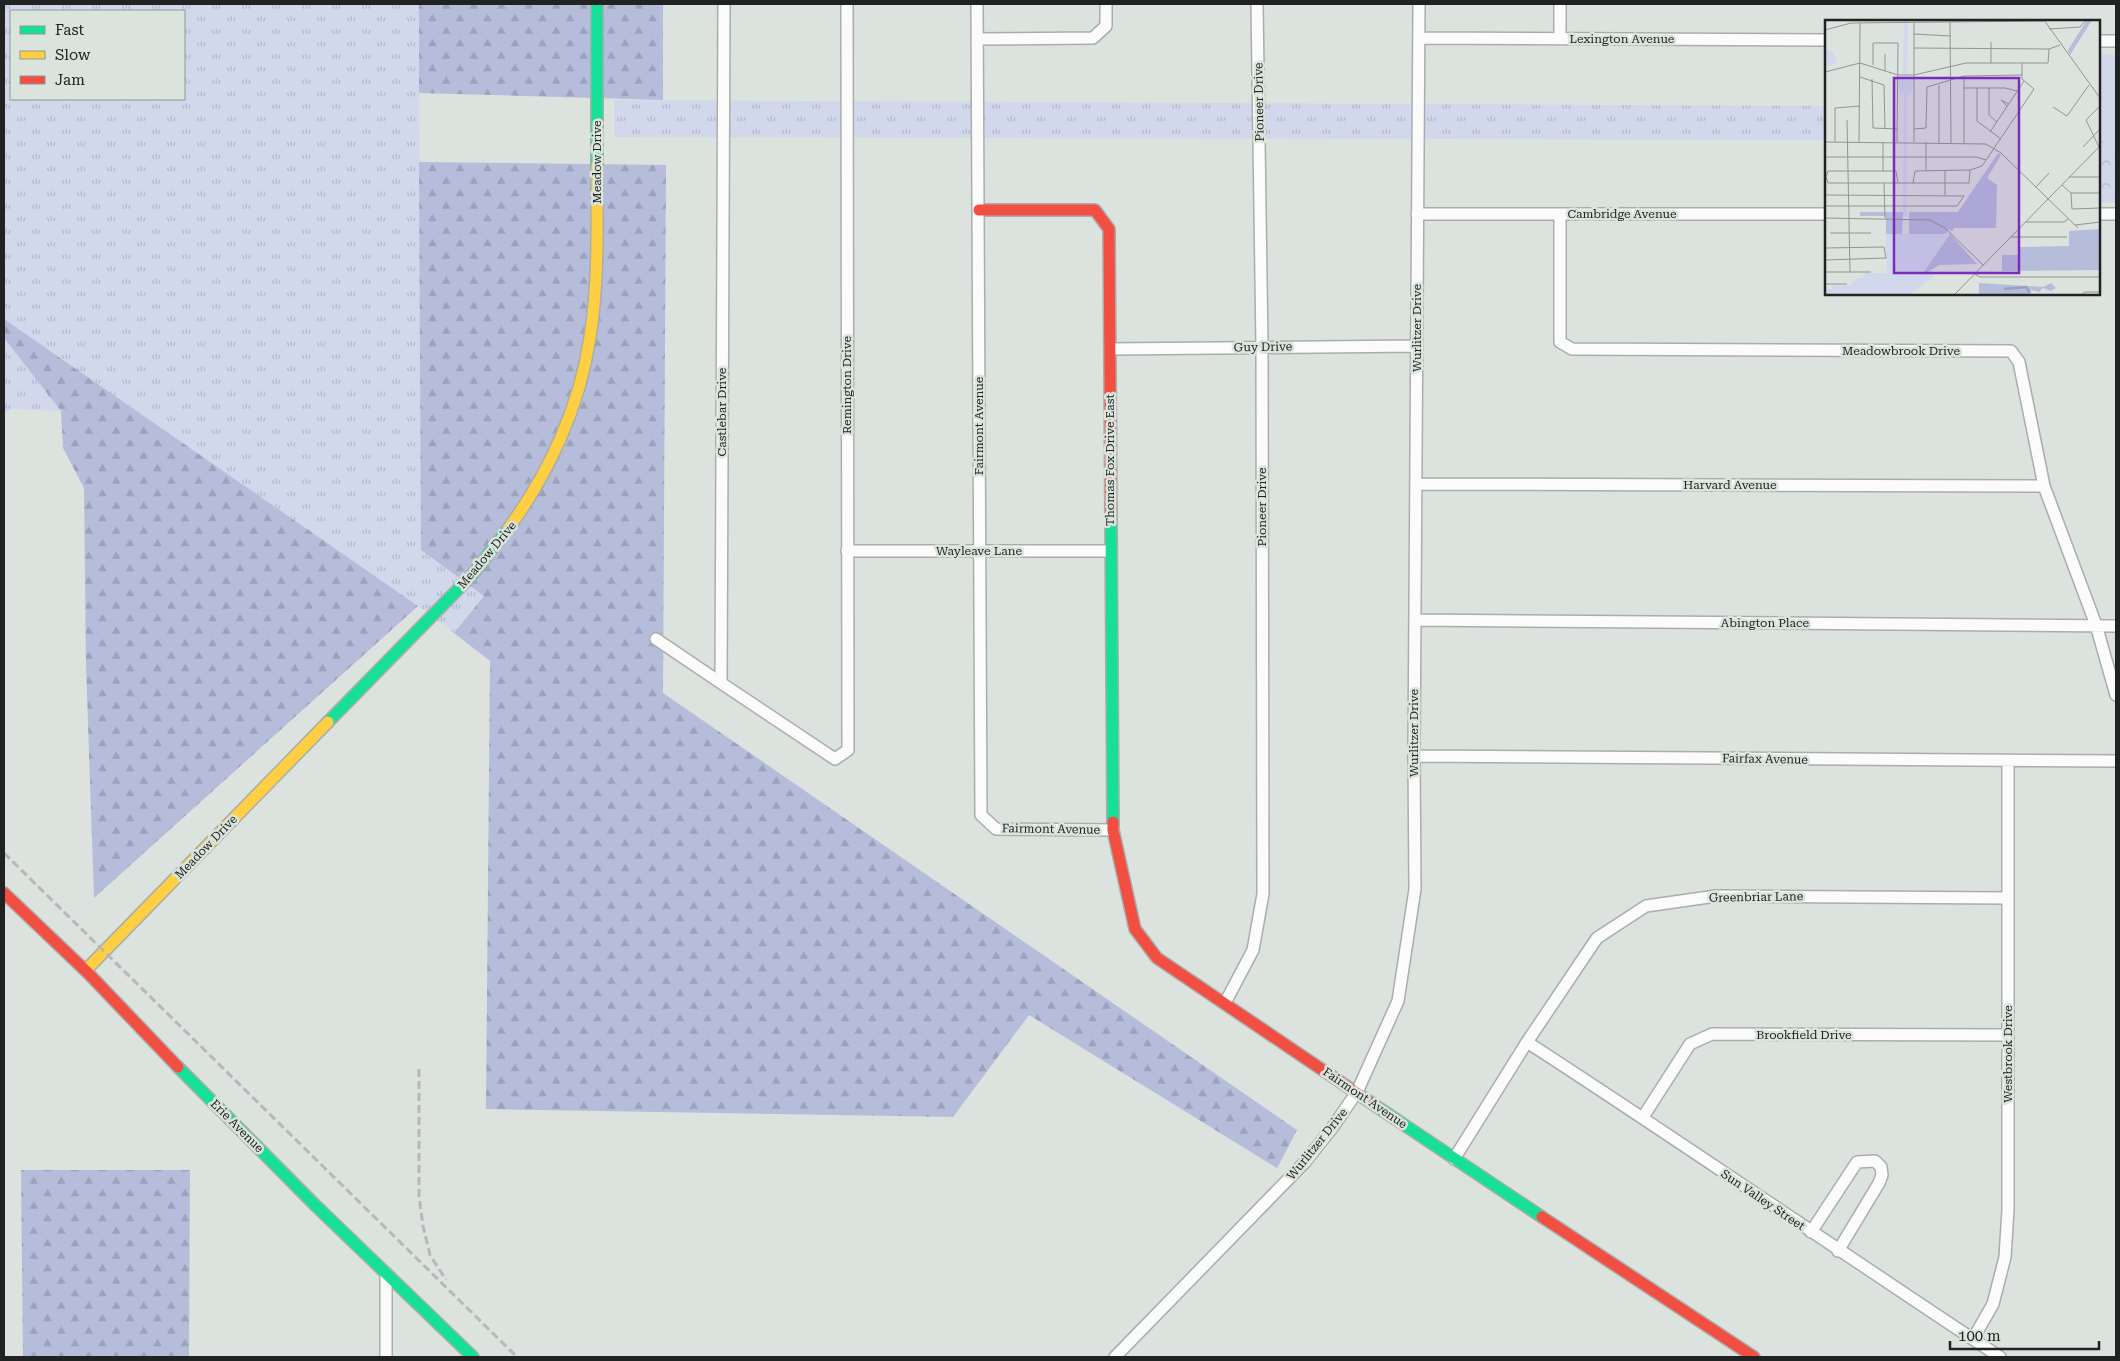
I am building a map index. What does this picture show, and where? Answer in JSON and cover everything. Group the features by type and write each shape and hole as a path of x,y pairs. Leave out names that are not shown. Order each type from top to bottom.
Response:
{"street":[{"name":"Meadow Drive","path":"86,970 472,575 514,522 547,467 569,417 578,389 593,318 597,231 597,4"},
{"name":"Castlebar Drive","path":"721,682 724,4"},
{"name":"Remington Drive","path":"721,682 834,759 848,750 847,4"},
{"name":"Fairmont Avenue","path":"977,4 981,815 996,829 1113,830 1135,929 1156,958 1454,1159 1754,1357"},
{"path":"977,39 1093,38 1106,26 1106,4"},
{"name":"Pioneer Drive","path":"1225,1003 1253,950 1263,894 1262,347 1257,4"},
{"name":"Wurlitzer Drive","path":"1115,1357 1305,1162 1332,1128 1357,1092 1398,1000 1415,889 1414,620 1419,4"},
{"path":"1560,4 1560,39"},
{"name":"Lexington Avenue","path":"1418,38 1825,40"},
{"path":"2100,41 2116,41"},
{"name":"Thomas Fox Drive East","path":"978,210 1095,210 1109,229 1113,830"},
{"name":"Cambridge Avenue","path":"1417,214 1825,214"},
{"name":"Meadowbrook Drive","path":"1560,214 1560,342 1572,349 2011,351 2019,362 2044,486 2096,626 2116,695"},
{"path":"2100,214 2116,214"},
{"name":"Guy Drive","path":"1110,349 1416,346"},
{"name":"Harvard Avenue","path":"1416,484 2044,486"},
{"name":"Wayleave Lane","path":"848,551 1110,551"},
{"name":"Abington Place","path":"1414,620 2116,626"},
{"path":"656,640 721,682"},
{"name":"Fairfax Avenue","path":"1414,756 2008,762 2116,761"},
{"name":"Westbrook Drive","path":"1973,1339 1993,1304 2005,1257 2008,1210 2008,762"},
{"name":"Erie Avenue","path":"4,893 42,926 223,1113 473,1357"},
{"name":"Greenbriar Lane","path":"1454,1159 1527,1042 1597,938 1646,906 1716,896 2008,898"},
{"name":"Brookfield Drive","path":"1643,1117 1690,1044 1712,1034 2007,1035"},
{"name":"Sun Valley Street","path":"1527,1042 1643,1117 1838,1251 2000,1357"},
{"path":"1810,1232 1858,1162 1875,1161 1881,1167 1879,1183 1838,1251"},
{"path":"386,1274 386,1357"}],"green space":[{"path":"4,4 419,4 421,550 484,596 454,633 418,606 4,319"},
{"path":"419,4 663,4 663,100 419,93"},
{"path":"2100,54 2116,55 2116,202 2100,202"},
{"path":"2100,56 2116,56 2116,142 2100,141"},
{"path":"614,100 1825,106 1825,140 614,137"},
{"path":"419,162 666,165 663,693 1297,1130 1277,1168 1029,1015 953,1117 486,1109 490,661 454,633 484,596 421,550"},
{"path":"4,319 418,606 94,898 86,665 84,488 63,448 61,411 4,338"},
{"path":"4,338 61,411 14,409 4,413"},
{"path":"21,1170 190,1170 189,1357 23,1357"}],"railway":[{"path":"4,853 517,1357"},
{"path":"419,1069 419,1196 423,1226 430,1255 446,1280"}],"traffic: fast":[{"path":"597,4 597,166"},
{"path":"1111,518 1113,822"},
{"path":"328,722 472,575 508,529"},
{"path":"178,1067 315,1205 473,1357"},
{"path":"1367,1100 1542,1217"}],"traffic: slow":[{"path":"508,529 523,508 549,462 561,438 579,388 593,316 596,273 597,166"},
{"path":"86,970 328,722"}],"traffic: jam":[{"path":"979,210 1095,210 1109,229 1111,518"},
{"path":"1113,822 1113,830 1135,929 1157,958 1367,1100"},
{"path":"4,893 88,973 178,1067"},
{"path":"1542,1217 1754,1357"}]}
